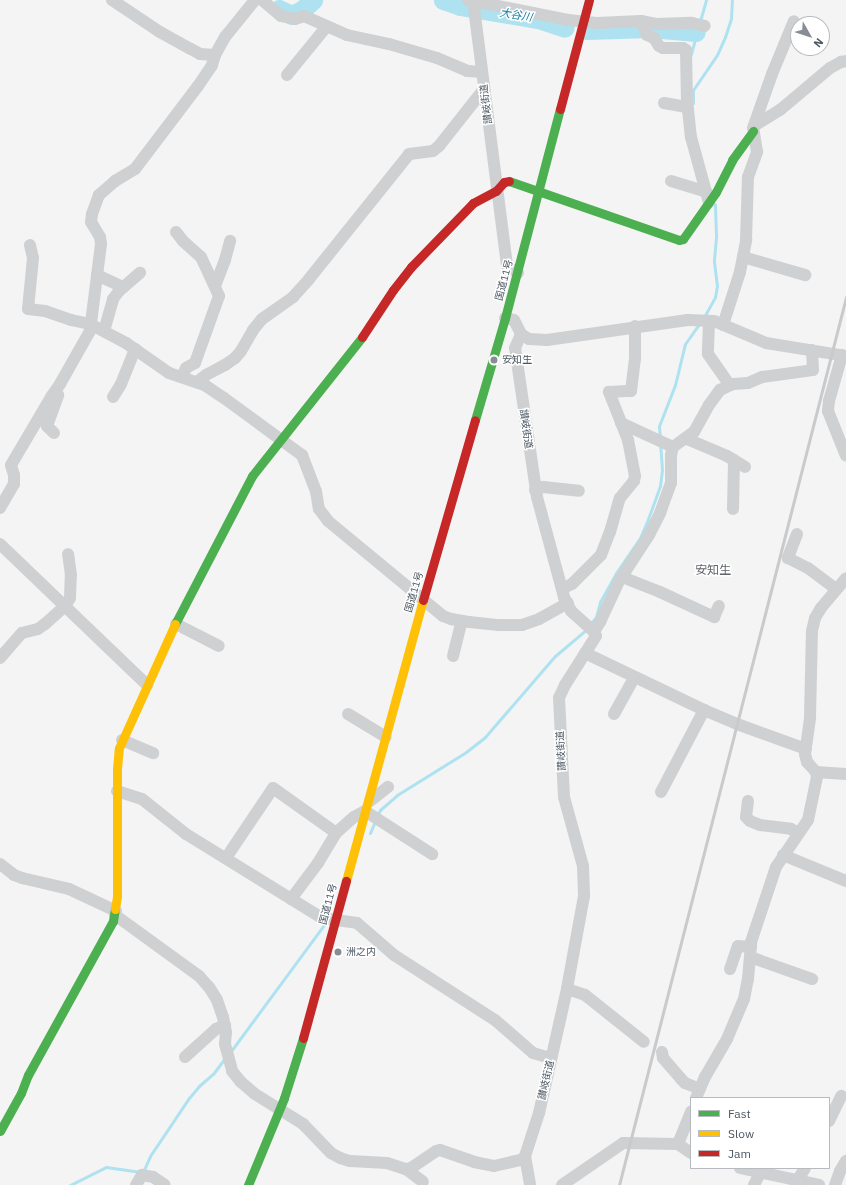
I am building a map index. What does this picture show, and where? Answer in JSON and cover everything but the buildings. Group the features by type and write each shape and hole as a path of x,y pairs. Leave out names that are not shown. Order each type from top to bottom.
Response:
{"main road":[{"name":"国道11号","path":"248,1185 279,1110 305,1033 423,600 518,273 589,0"},
{"path":"0,1131 21,1093 28,1076 113,922 115,913 117,791 119,755 122,740 176,624 252,476 355,346 393,290 411,267 473,203 496,191 504,182 508,181 679,240 687,236 707,197 754,128"}],"street":[{"path":"112,0 160,32 190,49 200,54 215,55"},
{"path":"0,508 14,484 11,465 90,331 101,244 100,236 91,222 99,195 115,181 135,169 198,86 212,65 215,55 225,37 255,0"},
{"path":"262,0 281,16 295,19 304,16 347,34 437,58 467,71 482,72"},
{"path":"472,4 583,22 597,23 641,21 656,24 692,23 705,26"},
{"name":"讃岐街道","path":"472,4 507,266 518,273"},
{"path":"641,21 647,35 654,38 659,46 663,48 683,48 686,50 687,107 694,153 707,197"},
{"path":"287,75 328,26"},
{"path":"723,325 740,272 746,240 748,176 757,152 754,128 772,74 790,31"},
{"path":"754,128 780,110 830,68 846,61"},
{"path":"197,382 235,358 262,319 293,297 309,279 409,154 433,151 439,146 484,89"},
{"path":"664,103 687,107"},
{"path":"671,181 707,197"},
{"path":"176,232 183,241 201,257 219,296 195,362 186,368 182,376"},
{"path":"215,286 225,260 230,241"},
{"path":"30,245 33,258 28,309 45,311 71,320 90,324 104,331 135,349 169,373 197,382 224,398 302,455 316,491 319,509 328,521 443,616 462,621 499,625 522,625 539,619 568,603"},
{"path":"743,257 805,275"},
{"path":"104,331 113,299 123,287 140,273"},
{"path":"97,275 123,287"},
{"path":"505,318 514,320 521,334 529,340 547,340 635,326 688,320 709,321 723,325 766,343 844,356 829,401 828,411 846,456"},
{"path":"709,321 708,354 730,385"},
{"path":"562,588 572,584 601,555 610,532 620,498 634,480 628,440 609,392 631,391 635,359 635,326"},
{"name":"讃岐街道","path":"521,334 515,348 535,490 562,588 568,603 572,611 594,632 596,636 561,692 559,707 564,797 580,852 585,881 580,922 567,989 539,1114 527,1148 525,1159 530,1185"},
{"path":"113,397 121,384 135,349"},
{"path":"594,632 600,622 611,595 649,535 660,512 671,483 671,456 673,447 694,432 709,405 720,390 730,385 748,383 762,377 781,373 813,370 812,350"},
{"path":"54,433 47,426 58,395 56,390"},
{"path":"621,423 673,447"},
{"path":"687,438 734,460 745,467"},
{"path":"733,510 734,460"},
{"path":"535,490 544,487 579,491"},
{"path":"797,534 788,558 808,568 836,589"},
{"path":"0,544 147,686"},
{"path":"2,654 22,633 38,629 65,606 70,598 71,575 68,554"},
{"path":"622,576 714,617 719,606"},
{"path":"662,1052 663,1058 680,1079 698,1094 727,1039 744,999 751,952 776,867 808,820 817,777 816,772 807,762 806,749 810,717 812,631 815,618 846,578"},
{"path":"453,656 462,621"},
{"path":"176,624 219,646"},
{"path":"585,653 634,678 704,710 737,724 806,749"},
{"path":"614,714 634,678"},
{"path":"661,792 704,710"},
{"path":"348,714 386,737"},
{"path":"122,740 153,753"},
{"path":"816,772 846,774"},
{"path":"291,899 318,863 336,833 388,787"},
{"path":"226,858 273,788 336,833"},
{"path":"117,791 142,799 186,834 322,918 357,923 394,954 495,1020 533,1053 551,1058"},
{"path":"748,801 746,817 750,821 760,825 791,829 798,833"},
{"path":"366,807 432,854"},
{"path":"783,855 846,880"},
{"path":"0,864 14,875 69,889 115,913 199,976 217,1000 225,1025 225,1044 232,1071 241,1082 255,1094 303,1124 331,1153 350,1161 387,1163 406,1169 423,1182"},
{"path":"730,969 738,946 812,979"},
{"path":"567,989 585,995 644,1042"},
{"path":"185,1057 216,1029 225,1025"},
{"path":"830,1119 841,1096"},
{"path":"678,1144 690,1114"},
{"path":"562,1185 623,1143 678,1144 690,1152"},
{"path":"406,1169 411,1168 436,1151 440,1150 494,1166 525,1159"},
{"path":"835,1185 840,1171 846,1161"},
{"path":"744,1169 819,1185"},
{"path":"797,1181 804,1169"},
{"path":"754,1185 760,1173"},
{"path":"136,1185 142,1175 153,1177 165,1185"}],"waterway":[{"name":"大谷川","path":"279,9 292,15 302,10 313,0"},
{"name":"大谷川","path":"443,0 460,6 538,19 565,28"},
{"path":"700,21 706,0"},
{"path":"693,103 693,90 717,55 725,37 731,18 732,0"},
{"path":"691,54 698,27"},
{"name":"大谷川","path":"586,30 651,28 696,32"},
{"path":"704,317 715,297 717,286 714,260 716,235 715,204"},
{"path":"660,438 659,426 675,385 685,344 699,324"},
{"path":"590,624 596,617 600,602 616,573 640,538 648,519 660,486 662,470 660,444"},
{"path":"377,816 380,810 397,795 466,752 485,737 555,656 587,629"},
{"path":"370,833 375,821"},
{"path":"231,1051 324,925"},
{"path":"70,1185 106,1167 143,1172 150,1156 189,1098 199,1086 213,1074 225,1058"}],"railway":[{"path":"619,1185 846,297"}],"traffic: fast":[{"path":"475,420 505,318 560,109"},
{"path":"509,181 679,240 683,239 716,192 732,160 753,131"},
{"path":"175,624 252,476 362,337"},
{"path":"0,1131 21,1093 28,1075 113,921 115,909"},
{"path":"248,1185 284,1098 303,1038"}],"traffic: slow":[{"path":"346,881 423,600"},
{"path":"115,909 117,896 117,769 119,748 175,624"}],"traffic: jam":[{"path":"560,109 589,0"},
{"path":"362,337 393,290 411,267 473,203 496,191 504,182 509,181"},
{"path":"423,600 475,420"},
{"path":"303,1038 346,881"}],"place":[{"name":"安知生","path":"494,360"},
{"name":"洲之内","path":"338,952"}],"district":[{"name":"安知生","path":"713,570"}]}
